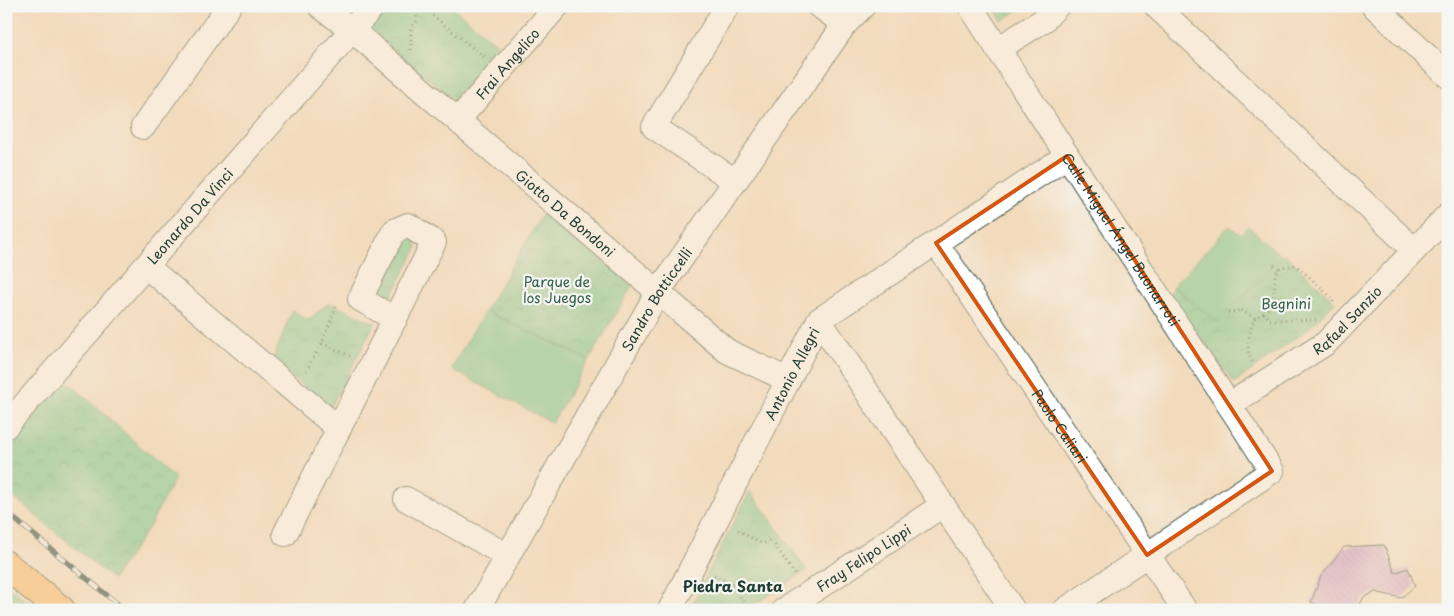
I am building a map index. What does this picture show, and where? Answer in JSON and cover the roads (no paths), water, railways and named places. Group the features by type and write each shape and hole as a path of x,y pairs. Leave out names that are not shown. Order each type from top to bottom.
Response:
{"main road":[{"path":"6,565 61,610"}],"street":[{"path":"143,128 229,6"},
{"name":"Giotto Da Bondoni","path":"320,6 352,30 727,351 788,380"},
{"name":"Leonardo Da Vinci","path":"6,426 373,6"},
{"name":"Frai Angelico","path":"458,120 557,6"},
{"path":"727,6 654,127 736,181"},
{"path":"818,6 845,24"},
{"name":"Sandro Botticcelli","path":"477,610 658,292 845,24 863,6"},
{"name":"Calle Miguel Ángel Buonarroti","path":"970,6 1067,156 1237,400 1272,472 1148,555"},
{"path":"998,49 1044,20 1057,6"},
{"path":"1156,6 1414,250"},
{"path":"1374,6 1448,76"},
{"name":"Antonio Allegri","path":"670,610 819,320 1067,156"},
{"name":"Rafael Sanzio","path":"1237,400 1326,344 1448,215"},
{"name":"Paolo Caliari","path":"936,243 1185,610"},
{"path":"146,266 339,429"},
{"path":"285,534 395,319"},
{"path":"819,320 1013,610"},
{"path":"406,499 508,556"},
{"name":"Fray Felipo Lippi","path":"784,610 943,505"},
{"path":"1065,610 1148,555"}],"railway":[{"path":"6,512 125,610"}],"district":[{"name":"Piedra Santa","path":"733,585"}],"park label":[{"name":"Parque de los Juegos","path":"557,290"},
{"name":"Begnini","path":"1286,303"}]}
